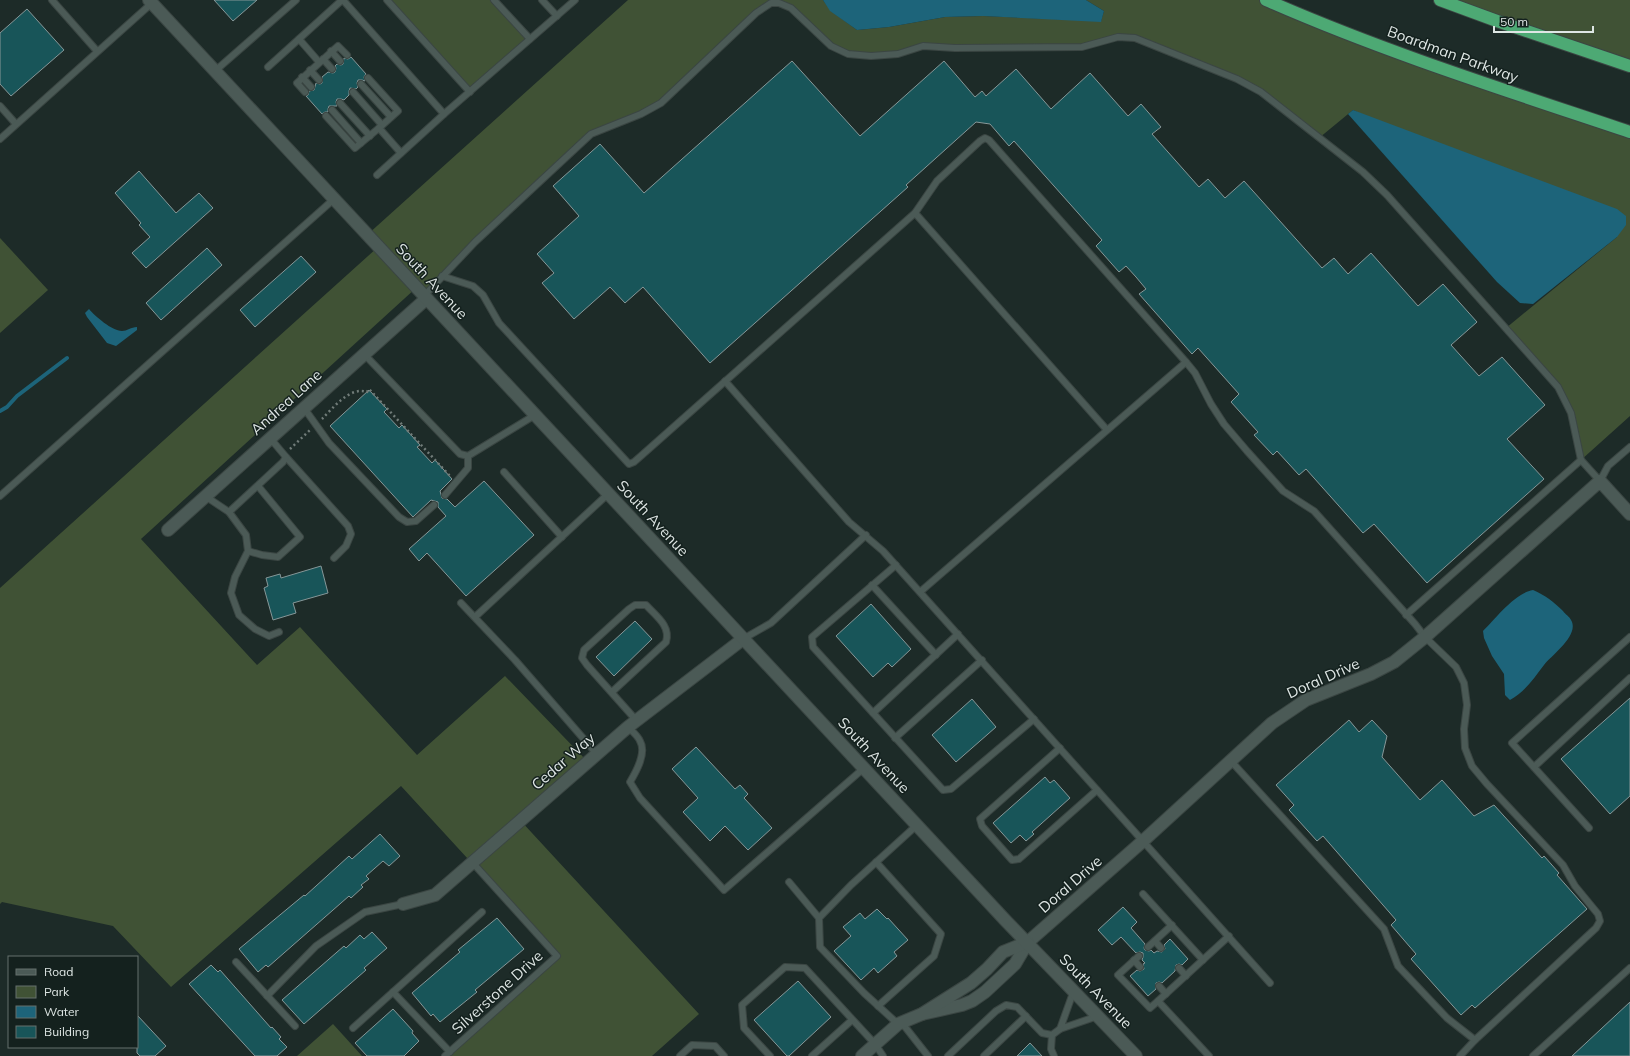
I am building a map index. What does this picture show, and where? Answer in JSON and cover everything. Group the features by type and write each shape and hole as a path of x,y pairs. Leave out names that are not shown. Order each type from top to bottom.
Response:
{"highway":[{"name":"Boardman Parkway","path":"1266,0 1357,37 1450,71 1630,132"},
{"path":"1440,0 1630,66"}],"street":[{"name":"South Avenue","path":"150,2 743,639 1074,990 1130,1054"},
{"name":"Andrea Lane","path":"168,530 364,354 425,297"},
{"path":"1600,481 1630,514"},
{"name":"Doral Drive","path":"1028,942 1143,842 1272,722 1306,700 1371,674 1394,662 1600,481"},
{"name":"Cedar Way","path":"403,904 435,895 632,723 743,639"},
{"path":"922,1014 971,983 988,969 1003,952 1028,942"},
{"path":"862,1056 900,1023 922,1014 972,1002 1015,964 1028,942"}],"lane":[{"path":"52,0 97,50"},
{"path":"215,71 296,0"},
{"path":"268,67 342,0 444,114"},
{"path":"387,0 470,92"},
{"path":"494,0 530,40"},
{"path":"542,0 557,16"},
{"path":"377,175 444,114 575,0"},
{"path":"0,139 150,2"},
{"path":"425,297 442,276 475,242 591,134 641,114 661,103 756,13 771,3 779,3 791,8 831,46 848,54 871,56 898,54 923,46 955,48 1082,47 1118,37 1135,38 1237,79 1261,92 1368,177 1392,201 1558,387 1571,413 1581,460 1600,481 1608,466 1630,447"},
{"path":"299,39 321,61 332,69"},
{"path":"306,92 297,83 302,77 338,46 347,55"},
{"path":"331,52 340,61"},
{"path":"310,70 319,80"},
{"path":"302,77 311,87"},
{"path":"326,116 355,148 398,111 368,78"},
{"path":"361,84 390,117"},
{"path":"353,92 401,153"},
{"path":"340,103 370,136"},
{"path":"0,106 16,124"},
{"path":"332,110 361,143"},
{"path":"442,276 473,286 483,295 499,323 629,464 634,462 642,455 915,213 937,180 980,141 985,138 989,140 1186,362 1195,373 1211,404 1229,430 1283,491 1314,511 1425,636 1456,667 1464,683 1467,705 1464,729 1465,748 1472,766 1563,865 1575,886 1598,914 1600,921 1596,928 1475,1040 1460,1056"},
{"path":"0,496 334,199"},
{"path":"915,213 1107,430"},
{"path":"364,354 452,448 460,454 468,456 534,415"},
{"path":"920,592 1186,362"},
{"path":"725,381 849,522 866,535 896,565 1270,983"},
{"path":"304,408 329,442 399,517 407,522 416,520 434,505"},
{"path":"270,438 348,526 351,534 346,546 334,558"},
{"path":"229,512 283,462 285,456"},
{"path":"445,495 468,468 468,456"},
{"path":"1406,615 1581,460"},
{"path":"504,472 562,537"},
{"path":"248,551 262,556 278,557 300,537 258,486"},
{"path":"475,617 608,494"},
{"path":"205,496 229,512 246,535 248,551 235,577 232,593 239,615 255,629 269,636 279,632"},
{"path":"743,639 771,624 866,535"},
{"path":"896,565 812,637 813,647 943,790 951,790 1034,719"},
{"path":"872,586 936,655"},
{"path":"462,603 515,660 596,753"},
{"path":"612,692 666,642 668,636 666,626 646,605 635,605 629,609 584,650 582,658 612,692 632,723 641,741 642,754 638,767 630,782 640,798 724,890 864,768"},
{"path":"873,713 958,634"},
{"path":"1589,828 1512,743 1630,637"},
{"path":"895,738 982,660"},
{"path":"1534,768 1630,678"},
{"path":"1060,748 980,819 982,826 1012,860 1019,859 1097,790"},
{"path":"1230,760 1384,928 1398,966 1447,1018 1475,1040"},
{"path":"819,918 851,885 917,825"},
{"name":"Silverstone Drive","path":"393,992 448,1054 557,956 472,862"},
{"path":"876,862 941,934 934,956 878,1006"},
{"path":"789,882 819,918 820,947 878,1006 900,1023 928,1056"},
{"path":"1143,894 1203,960"},
{"path":"267,996 316,946 365,912 403,904"},
{"path":"353,1028 482,912"},
{"path":"1148,947 1172,925"},
{"path":"1140,967 1136,958 1118,974 1150,1008 1229,936"},
{"path":"1155,941 1161,948"},
{"path":"236,962 294,1026"},
{"path":"770,1056 744,1028 742,1005 785,967 805,968 875,1044 883,1056"},
{"path":"1179,968 1186,976"},
{"path":"1533,1056 1630,968"},
{"path":"1159,986 1166,994"},
{"path":"1060,1029 1074,990"},
{"path":"1158,1001 1209,1056"},
{"path":"948,1056 996,1011 1006,1005 1017,1008 1042,1033 1052,1035 1060,1029 1098,1016"},
{"path":"984,1056 1026,1016"},
{"path":"812,1056 852,1020"},
{"path":"1052,1035 1051,1049 1054,1056"},
{"path":"680,1056 692,1046 715,1046 724,1056"}],"path":[{"path":"285,456 350,393 362,390 366,392 369,389 456,482"}],"green space":[{"path":"387,0 494,0 530,39 470,92"},
{"path":"628,0 823,0 831,11 857,30 889,27 945,17 983,16 1101,21 1104,11 1086,0 1266,0 1630,132 1630,416 1581,460 1575,431 1558,387 1506,328 1617,237 1353,110 1319,138 1261,92 1135,38 1118,37 1082,47 923,46 898,54 848,54 831,46 791,8 771,3 661,103 591,134 442,276 426,299 416,288 141,539 257,665 300,627 417,755 505,676 587,761 520,820 699,1014 652,1056 445,1056 557,956 401,786 171,987 113,926 2,902 0,904 0,588 378,247 367,235"},
{"path":"1440,0 1630,0 1630,66"},
{"path":"0,238 48,290 0,333"},
{"path":"333,1024 362,1056 297,1056"}],"water":[{"path":"823,0 1086,0 1104,11 1101,22 983,16 945,17 889,27 857,30 830,11"},
{"path":"1353,110 1617,209 1626,216 1626,225 1617,237 1533,304 1520,303 1497,282 1348,114"},
{"path":"89,309 99,319 113,329 122,331 137,327 137,330 116,346 107,343 87,317 85,313"},
{"path":"1533,590 1553,602 1570,618 1573,626 1572,632 1569,638 1529,684 1510,700 1505,695 1504,674 1492,656 1484,638 1483,631 1519,596"}],"building":[{"path":"214,0 257,0 233,21"},
{"path":"27,9 64,50 11,96 0,84 0,33"},
{"path":"351,57 366,74 364,77 365,81 358,80 358,87 356,89 350,88 349,95 344,100 337,99 337,106 329,106 328,112 322,114 306,96 308,95 309,91 314,90 316,83 322,83 322,77 328,72 335,72 335,66 337,64 343,64 344,58 348,59"},
{"path":"792,61 860,136 944,61 975,97 982,91 986,96 1016,69 1051,109 1090,73 1128,116 1141,104 1161,127 1152,134 1199,187 1208,179 1225,198 1244,181 1322,268 1334,258 1348,274 1371,253 1418,306 1443,284 1477,322 1451,345 1479,376 1502,357 1545,405 1507,439 1544,479 1427,583 1374,524 1363,533 1306,469 1299,475 1277,451 1273,455 1254,435 1258,432 1231,402 1239,394 1198,348 1192,354 1139,294 1146,289 1136,277 1126,266 1119,272 1096,246 1102,240 1014,141 1009,146 990,124 976,122 906,185 908,187 710,363 643,287 625,303 610,287 574,319 542,283 554,273 537,254 579,216 553,186 600,144 644,193"},
{"path":"139,171 176,213 199,193 213,208 146,268 132,253 150,237 139,225 141,223 115,193"},
{"path":"207,248 222,265 161,320 146,303"},
{"path":"301,256 316,272 255,327 240,310"},
{"path":"369,390 387,409 384,412 399,428 402,425 420,445 417,447 432,463 435,460 452,479 440,491 442,498 447,499 455,507 484,481 534,535 466,596 427,553 419,561 409,549 446,516 438,507 438,502 431,500 413,517 330,426"},
{"path":"321,566 328,593 293,603 296,613 273,620 264,588 268,586 266,578 280,574 281,578"},
{"path":"871,604 911,649 892,667 888,663 873,677 836,636"},
{"path":"635,621 652,639 614,676 596,657"},
{"path":"1630,698 1630,796 1610,814 1561,759"},
{"path":"972,699 996,727 956,762 932,735"},
{"path":"1349,720 1359,732 1372,720 1387,736 1382,757 1420,800 1442,780 1474,816 1494,805 1542,858 1544,856 1559,873 1557,875 1587,909 1475,1008 1472,1005 1461,1015 1411,959 1416,954 1391,925 1396,920 1323,836 1317,841 1289,810 1294,805 1276,785"},
{"path":"696,747 735,789 740,785 748,794 744,798 772,828 748,850 725,826 710,841 683,812 698,798 672,769"},
{"path":"1045,777 1050,783 1054,780 1070,798 1032,832 1034,834 1026,841 1020,835 1011,843 993,823"},
{"path":"380,834 400,856 389,866 383,861 366,876 369,879 361,885 363,887 351,898 349,896 268,967 266,965 258,972 239,949 304,895 305,896 349,856 352,859"},
{"path":"1123,907 1137,922 1131,928 1145,944 1145,950 1151,950 1154,953 1157,951 1162,952 1165,949 1164,945 1170,939 1188,959 1182,965 1176,965 1175,971 1162,983 1156,983 1156,989 1148,996 1130,976 1137,970 1140,971 1144,969 1143,964 1145,963 1142,960 1143,953 1136,953 1121,937 1112,945 1098,930"},
{"path":"877,909 887,919 888,918 908,940 894,952 897,956 878,973 874,968 861,980 834,951 851,936 843,927 860,913 865,919"},
{"path":"497,918 524,949 475,990 477,992 440,1022 433,1014 431,1016 412,993 460,952 458,950"},
{"path":"372,932 387,948 364,968 366,970 304,1024 282,1000 344,946 346,948 360,935 364,939"},
{"path":"211,965 218,972 220,970 271,1028 272,1027 281,1037 279,1039 287,1047 277,1056 255,1056 189,984"},
{"path":"798,981 831,1017 789,1056 787,1056 754,1020"},
{"path":"1630,1002 1630,1056 1572,1056"},
{"path":"393,1009 413,1031 412,1033 419,1041 404,1056 367,1056 355,1043"},
{"path":"138,1016 166,1046 155,1056 140,1056 137,1053"},
{"path":"1030,1043 1042,1056 1017,1056"}],"waterway":[{"path":"0,411 7,407 17,396 67,358"}]}
